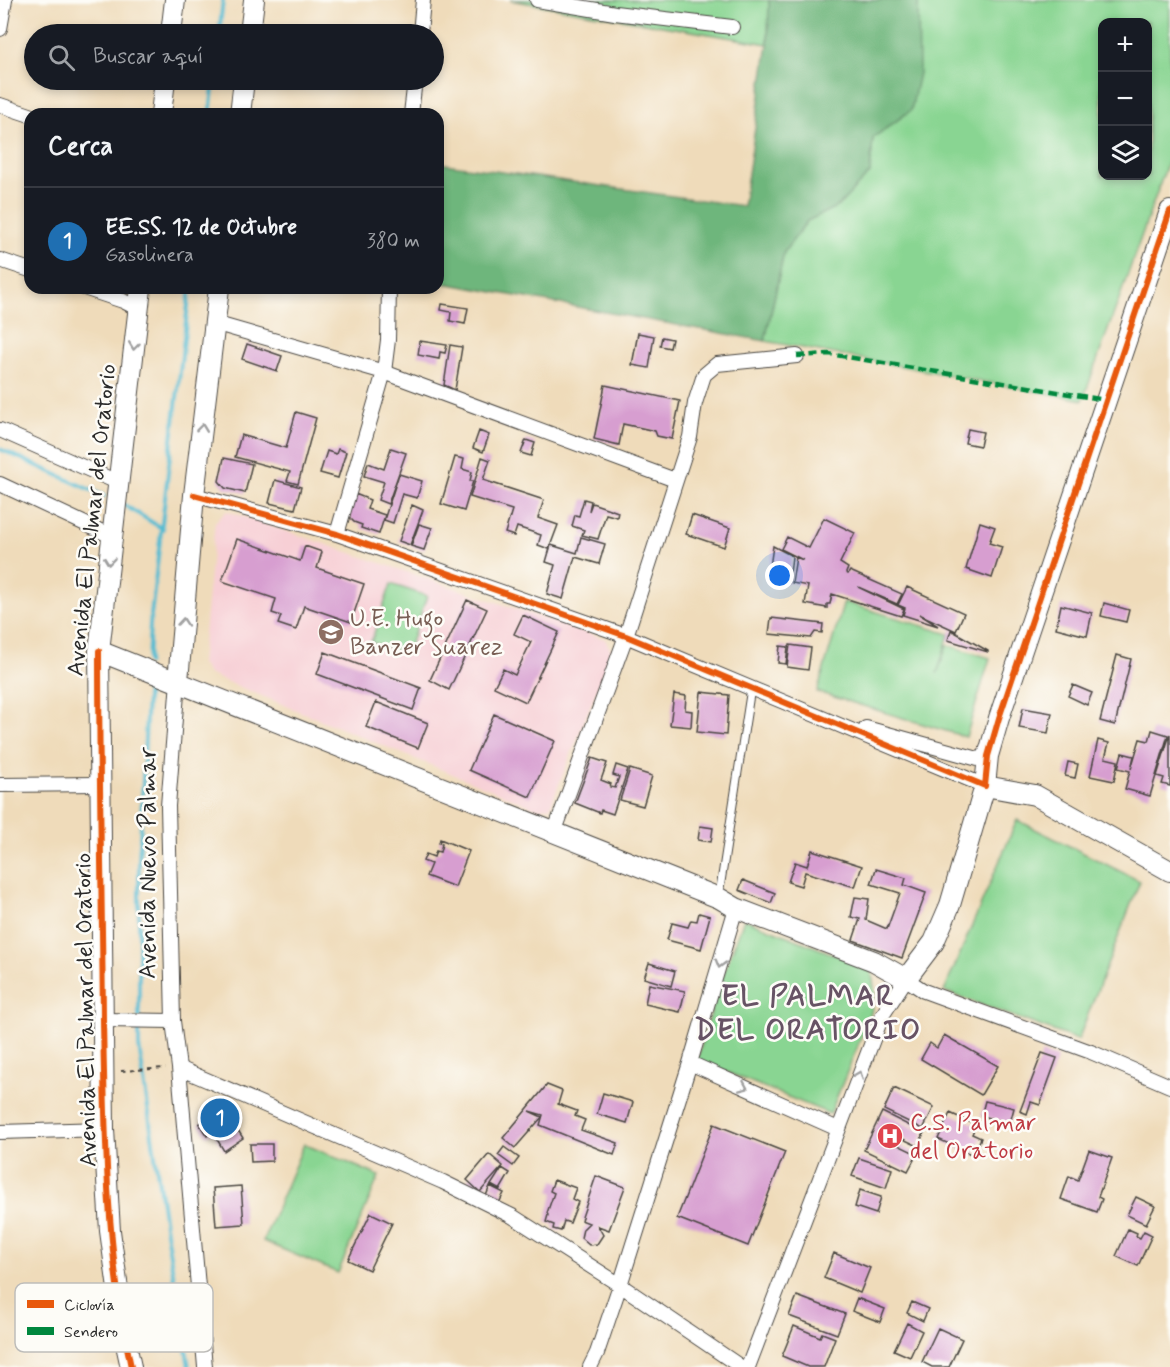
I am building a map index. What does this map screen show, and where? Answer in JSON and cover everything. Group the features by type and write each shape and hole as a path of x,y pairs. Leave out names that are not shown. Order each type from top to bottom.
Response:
{"main road":[{"path":"172,24 175,0"},
{"path":"251,24 254,0"},
{"path":"162,108 164,90"},
{"path":"241,108 243,90"},
{"path":"99,651 719,898 736,908 874,961 906,979 934,942 950,905 985,786 988,756 1003,706 1170,211"},
{"name":"Avenida El Palmar del Oratorio","path":"117,1283 110,1231 104,1129 111,1020 99,784 99,651 140,294"},
{"name":"Avenida Nuevo Palmar","path":"170,678 218,294"},
{"path":"985,786 1035,795 1170,871"},
{"name":"Avenida El Palmar del Oratorio","path":"128,1352 131,1367"}],"street":[{"path":"0,29 5,0"},
{"path":"421,24 423,0"},
{"path":"537,0 615,13 732,27"},
{"path":"412,108 414,90"},
{"path":"0,105 24,114"},
{"path":"0,260 24,268"},
{"path":"102,294 139,309"},
{"path":"337,534 384,372 388,340 389,294"},
{"path":"214,323 384,372 675,480"},
{"path":"555,833 626,636 690,437 695,403 704,375 717,364 797,356"},
{"path":"0,430 117,482"},
{"path":"0,484 111,536"},
{"path":"194,495 337,534 626,636 985,786"},
{"name":"Avenida Nuevo Palmar","path":"170,678 168,1021 179,1068 198,1283"},
{"path":"811,713 978,759 988,756"},
{"path":"0,785 99,784"},
{"path":"590,1367 620,1285 736,908"},
{"path":"748,1367 882,1016 906,979 924,991 1091,1052 1170,1086"},
{"path":"111,1020 168,1021"},
{"path":"690,1063 838,1129"},
{"path":"179,1068 443,1182 512,1216 620,1285 741,1367"},
{"path":"0,1131 104,1129"},
{"name":"Avenida Nuevo Palmar","path":"204,1352 205,1367"}],"lane":[{"path":"719,898 751,688"}],"path":[{"path":"127,1070 157,1068"}],"shaded area":[{"path":"227,511 605,639 612,652 550,807 538,809 208,674 201,664 215,522"}],"green space":[{"path":"510,0 769,0 768,44"},
{"path":"769,0 918,0 919,73 911,110 873,138 870,173 838,206 807,221 784,252 765,341 444,283 444,164 743,206 768,44"},
{"path":"918,0 1170,0 1170,156 1083,400 765,341 784,252 807,221 838,206 870,173 873,138 911,110 918,36"},
{"path":"391,584 427,596 407,654 371,642"},
{"path":"844,602 949,634 937,674 947,645 990,658 966,737 817,692"},
{"path":"1017,820 1140,881 1078,1040 944,991"},
{"path":"744,919 871,969 875,993 871,1013 830,1114 697,1060 719,986"},
{"path":"304,1144 379,1176 338,1273 263,1241"}],"building":[{"path":"442,304 468,308 465,324 450,321 451,312 441,310"},
{"path":"638,333 654,336 649,368 632,365"},
{"path":"662,337 672,339 670,348 660,346"},
{"path":"420,341 447,345 445,353 440,352 439,359 418,355"},
{"path":"247,344 282,356 277,371 242,359"},
{"path":"450,345 462,347 455,390 444,385"},
{"path":"605,385 680,401 672,439 657,436 655,431 623,424 619,445 594,439"},
{"path":"296,412 316,418 298,484 287,481 290,472 235,457 241,435 286,448"},
{"path":"968,429 983,432 980,446 965,443"},
{"path":"479,431 489,435 483,452 473,448"},
{"path":"526,440 535,443 531,456 521,453"},
{"path":"391,448 406,453 388,504 378,500 384,482 364,476 368,463 384,469"},
{"path":"338,449 346,452 338,478 320,473 327,451 336,454"},
{"path":"455,457 464,459 462,469 472,472 470,481 473,481 464,511 441,504"},
{"path":"482,457 490,460 483,480 544,500 538,518 558,525 549,549 538,545 541,535 517,527 514,536 505,533 512,510 470,497"},
{"path":"224,458 252,464 245,493 225,488 219,481"},
{"path":"399,474 422,481 417,498 402,494 393,523 384,520"},
{"path":"275,480 301,487 295,509 269,503"},
{"path":"355,494 370,500 367,509 385,515 379,534 361,528 362,525 350,518 348,513"},
{"path":"584,499 591,501 589,511 592,503 618,512 617,517 606,514 598,539 582,535 584,530 572,526 575,515 579,516"},
{"path":"412,505 423,510 410,545 399,541"},
{"path":"692,515 730,528 724,547 686,534"},
{"path":"824,518 855,533 840,563 848,568 846,573 850,571 902,594 897,604 858,587 904,609 901,616 832,594 827,608 805,604 808,586 792,583 796,557 803,560 781,549 787,537 809,548"},
{"path":"980,522 995,527 989,543 1002,547 992,578 966,569"},
{"path":"419,524 432,528 424,550 411,546"},
{"path":"581,537 605,544 599,564 575,557 563,599 547,594 555,565 546,562 551,545 577,553"},
{"path":"237,539 300,561 305,546 322,552 317,568 364,584 351,622 304,606 296,630 278,624 281,616 272,613 276,599 222,581"},
{"path":"773,546 792,556 789,583 768,581"},
{"path":"907,587 964,613 956,631 919,614 938,626 903,615 905,608 898,605"},
{"path":"467,600 487,609 449,690 430,680"},
{"path":"1104,603 1129,610 1126,622 1101,616"},
{"path":"1061,605 1092,613 1087,636 1056,628"},
{"path":"523,615 559,632 526,702 494,687 503,669 515,675 531,642 514,634"},
{"path":"771,618 823,624 822,633 815,632 811,638 769,634"},
{"path":"951,630 988,651 988,652 948,640"},
{"path":"790,645 811,648 808,670 787,667"},
{"path":"780,646 788,647 786,664 778,663"},
{"path":"325,652 421,688 413,710 317,674"},
{"path":"1117,655 1131,659 1115,725 1100,721"},
{"path":"1073,685 1092,693 1087,705 1068,696"},
{"path":"701,692 729,695 726,735 697,732"},
{"path":"674,694 686,696 685,710 692,711 691,727 670,725"},
{"path":"376,702 428,723 418,748 366,727"},
{"path":"1023,708 1052,713 1048,733 1019,728"},
{"path":"494,714 555,741 530,797 469,770"},
{"path":"1152,730 1168,735 1150,796 1125,789 1130,771 1118,768 1122,753 1134,756 1131,769 1140,739 1149,741"},
{"path":"1170,734 1170,786 1162,784 1164,778 1157,776"},
{"path":"1098,740 1109,743 1105,758 1118,761 1114,781 1090,776"},
{"path":"592,758 607,763 601,780 611,784 610,787 615,788 619,777 613,775 616,765 628,769 613,814 601,810 600,813 575,803"},
{"path":"1068,762 1078,764 1075,778 1065,776"},
{"path":"630,769 652,776 643,806 620,800"},
{"path":"700,826 713,828 711,842 698,840"},
{"path":"440,839 469,851 455,887 426,876 431,864 423,861 426,854 434,857 436,851 440,852 442,844 439,843"},
{"path":"812,850 862,866 855,887 805,872 801,886 788,882 795,862 807,866"},
{"path":"876,869 906,878 904,885 926,893 902,958 853,940 860,919 851,917 855,897 869,899 866,920 887,929 900,893 871,884"},
{"path":"743,880 775,893 771,903 739,890"},
{"path":"699,913 710,916 701,949 667,940 672,923 688,927 691,920 697,921"},
{"path":"649,963 675,971 671,986 644,978"},
{"path":"649,984 685,991 680,1012 645,1004"},
{"path":"944,1035 998,1066 981,1095 921,1059 930,1043 937,1048"},
{"path":"1042,1053 1057,1058 1040,1105 1031,1102 1027,1114 1020,1111"},
{"path":"547,1085 562,1091 558,1104 577,1111 575,1116 585,1120 581,1130 618,1143 614,1155 540,1125 543,1115 529,1111 542,1117 515,1148 503,1138"},
{"path":"894,1088 934,1107 923,1129 884,1110"},
{"path":"603,1093 633,1102 627,1123 597,1114"},
{"path":"985,1101 1014,1108 1010,1123 981,1116"},
{"path":"225,1106 233,1117 207,1136 199,1124"},
{"path":"882,1112 924,1133 918,1146 901,1138 898,1145 917,1154 908,1171 864,1150"},
{"path":"950,1113 976,1125 972,1134 981,1138 973,1155 938,1139"},
{"path":"234,1124 243,1138 224,1151 215,1136"},
{"path":"714,1124 785,1152 748,1246 677,1218"},
{"path":"250,1144 272,1144 272,1161 251,1162"},
{"path":"504,1147 519,1158 513,1166 498,1155"},
{"path":"1089,1150 1112,1158 1098,1197 1102,1199 1097,1212 1061,1199 1069,1176 1078,1180"},
{"path":"489,1154 503,1166 480,1192 467,1180"},
{"path":"859,1158 892,1169 886,1188 852,1176"},
{"path":"502,1168 510,1173 500,1190 491,1185"},
{"path":"596,1176 625,1187 609,1230 598,1226 603,1235 597,1244 589,1245 581,1238 583,1229 589,1223 581,1220"},
{"path":"554,1180 576,1188 572,1199 578,1202 570,1223 564,1221 561,1231 553,1229 554,1225 546,1222 554,1193 550,1191"},
{"path":"241,1186 244,1224 216,1226 213,1188"},
{"path":"490,1186 504,1193 499,1203 486,1196"},
{"path":"860,1190 881,1197 876,1214 855,1207"},
{"path":"1136,1197 1155,1206 1146,1224 1127,1215"},
{"path":"371,1213 392,1223 369,1270 348,1260"},
{"path":"1128,1229 1137,1233 1136,1236 1140,1238 1144,1231 1152,1235 1138,1266 1116,1256"},
{"path":"834,1253 870,1268 860,1293 824,1278"},
{"path":"797,1296 845,1314 837,1334 789,1316"},
{"path":"857,1298 885,1309 880,1322 852,1311"},
{"path":"912,1302 928,1309 923,1321 907,1313"},
{"path":"907,1323 922,1331 910,1357 894,1350"},
{"path":"794,1326 820,1337 822,1333 835,1338 824,1367 808,1367 782,1356"},
{"path":"938,1328 962,1339 949,1367 932,1367 922,1362"}],"waterway":[{"path":"220,24 223,0"},
{"path":"211,108 213,90"},
{"path":"148,663 150,624 189,294"},
{"path":"0,449 104,496"},
{"path":"124,505 163,529"},
{"path":"139,1017 139,864 148,676"},
{"path":"139,1024 139,1046 175,1283"},
{"path":"186,1352 189,1367"}],"marked path":[{"path":"797,356 829,354 1106,400"}],"cycle path":[{"path":"194,495 337,534 626,636 985,786 988,756 999,718 1170,211"},
{"path":"99,651 106,1150 116,1283"},
{"path":"128,1352 131,1367"}],"place":[{"name":"U.E. Hugo Banzer Suarez","path":"331,632"},
{"name":"EE.SS. 12 de Octubre","path":"220,1118"},
{"name":"C.S. Palmar del Oratorio","path":"890,1136"}],"district":[{"name":"EL PALMAR DEL ORATORIO","path":"808,1012"}]}
